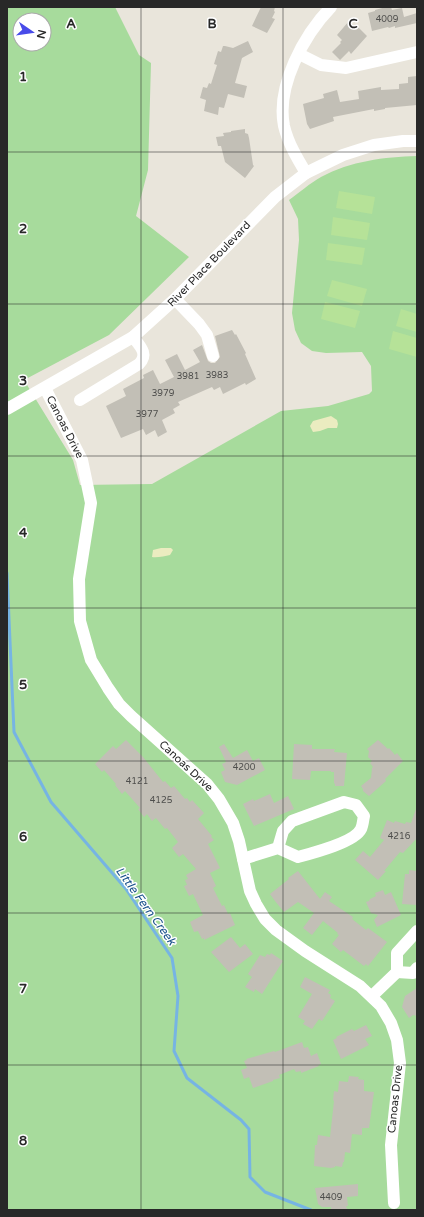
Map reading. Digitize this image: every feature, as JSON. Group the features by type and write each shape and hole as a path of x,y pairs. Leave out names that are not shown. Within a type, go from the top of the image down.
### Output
{"street":[{"path":"306,173 290,144 284,126 283,111 287,80 299,54 317,22 331,7"},
{"path":"299,54 321,65 346,68 417,52"},
{"name":"River Place Boulevard","path":"7,409 133,337 175,299 271,201 306,173 343,155 374,145 404,141 417,141"},
{"path":"175,299 199,324 207,335 213,356"},
{"path":"80,400 142,361 144,355 143,350 133,337"},
{"name":"Canoas Drive","path":"45,388 82,460 91,503 79,579 80,621 91,660 108,688 131,716 202,779 219,799 233,823 250,891 265,919 276,930 305,951 360,986 381,1006 391,1023 397,1040 400,1063 391,1145 394,1203"},
{"path":"243,859 278,848 298,857 325,849 354,838 362,829 364,816 356,805 344,802 307,815 292,821 283,830 278,848"},
{"path":"397,972 396,953 417,931"},
{"path":"372,996 397,972 412,973 417,968"}],"green space":[{"path":"7,7 115,7 139,55 151,63 148,170 136,216 189,257 109,335 24,380 73,460 80,485 152,484 281,411 328,406 369,394 372,391 371,366 362,352 326,353 312,351 301,343 295,330 292,313 299,240 298,219 289,200 317,179 344,167 392,157 417,156 417,1210 7,1210"},
{"path":"339,191 375,197 372,214 336,208"},
{"path":"333,217 370,223 367,240 331,235"},
{"path":"328,243 365,248 362,265 326,260"},
{"path":"332,280 367,289 362,306 327,296"},
{"path":"325,302 360,311 355,328 321,319"},
{"path":"401,309 417,314 417,332 396,326"},
{"path":"393,331 417,338 417,357 389,349"}],"sand":[{"path":"331,416 337,420 337,428 328,428 313,432 310,426 313,421"},
{"path":"171,548 173,550 170,555 152,557 153,550"}],"building":[{"path":"261,7 275,7 275,12 272,18 275,19 267,33 252,26"},
{"path":"386,7 391,7 392,10 402,8 404,17 417,13 417,23 372,31 368,13"},
{"path":"349,21 354,26 356,25 367,36 351,54 349,51 340,60 332,52 342,40 337,35"},
{"path":"248,41 253,52 242,58 235,83 247,86 244,98 228,94 224,108 219,107 218,115 204,111 206,100 200,98 203,87 207,88 209,83 211,84 217,65 214,64 218,51 221,52 223,46 233,48"},
{"path":"417,76 417,105 385,108 374,111 374,109 333,117 334,121 310,129 307,124 303,104 324,98 323,94 337,90 340,102 359,99 358,91 381,87 381,90 399,89 399,84 408,83 408,77"},
{"path":"245,129 245,133 248,134 249,138 254,166 245,178 225,162 221,146 218,146 216,137 224,136 223,133"},
{"path":"232,330 235,335 236,334 246,353 245,354 256,379 246,385 245,383 223,394 220,387 214,390 212,387 178,402 180,405 173,409 175,413 162,420 167,432 158,437 155,430 146,435 143,429 121,438 106,406 126,396 123,389 144,378 143,375 153,370 160,384 174,377 165,360 177,354 185,370 200,362 193,350 202,345 208,361 215,363 220,357 215,336"},
{"path":"126,740 143,757 163,782 165,781 171,788 174,786 185,799 187,798 190,802 192,800 204,813 198,819 214,840 208,844 220,868 210,873 216,886 213,888 222,906 224,905 228,914 230,913 235,925 204,940 198,931 194,932 190,922 203,915 193,894 189,896 184,886 187,885 185,880 188,879 186,875 196,869 183,854 179,857 172,848 178,842 167,828 165,829 156,818 152,821 147,814 144,817 138,809 140,808 125,791 122,794 104,770 102,772 95,764 113,746 116,749"},
{"path":"378,740 388,749 389,748 395,755 397,753 403,761 385,779 386,781 369,796 363,791 361,786 371,778 373,767 370,763 372,761 368,757 369,751 367,749"},
{"path":"224,744 233,758 247,750 253,761 259,758 265,770 237,785 225,782 221,772 225,770 222,764 226,762 219,747"},
{"path":"294,744 312,745 312,749 335,749 334,752 347,753 344,786 335,786 334,772 331,771 311,771 310,780 292,779"},
{"path":"270,794 274,803 288,796 294,809 254,826 243,804 253,799 254,801"},
{"path":"416,809 417,838 403,853 400,852 378,880 355,860 363,851 370,857 384,840 380,838 387,820 394,823 395,821 405,824 406,822 411,823"},
{"path":"409,870 417,871 417,905 402,904 405,874 409,874"},
{"path":"298,871 320,899 325,892 332,897 329,901 353,917 352,919 366,930 368,928 387,942 368,966 366,964 364,966 343,950 341,952 332,944 339,935 323,921 312,935 303,928 314,913 298,902 284,912 275,901 270,894"},
{"path":"383,890 385,895 391,892 401,915 377,927 374,920 378,915 371,913 366,902 376,896 375,893"},
{"path":"231,937 240,948 245,944 253,954 229,972 211,952"},
{"path":"271,953 283,961 262,994 255,989 254,992 245,987 252,977 248,974 260,955 265,957 267,954 270,955"},
{"path":"305,977 330,990 328,993 331,995 330,998 335,1001 322,1021 319,1019 312,1029 303,1024 305,1021 298,1017 312,994 300,987"},
{"path":"417,988 417,1016 413,1015 409,1018 402,1007 405,996"},
{"path":"366,1025 372,1036 365,1039 369,1045 341,1059 333,1040 352,1029 354,1031"},
{"path":"302,1042 304,1048 308,1047 311,1056 317,1053 321,1064 318,1065 319,1066 301,1073 301,1071 296,1072 294,1069 279,1075 280,1078 253,1088 249,1077 244,1079 241,1070 247,1068 244,1061 247,1060 246,1059 274,1051 275,1052"},
{"path":"349,1076 359,1077 358,1079 364,1080 364,1091 374,1092 369,1128 362,1128 362,1135 352,1134 350,1153 345,1152 342,1167 335,1166 331,1168 314,1166 315,1145 317,1145 318,1135 330,1137 334,1091 338,1092 339,1081 348,1082"},
{"path":"358,1184 358,1196 347,1197 347,1209 331,1210 331,1207 322,1207 318,1204 315,1188"}],"waterway":[{"name":"Little Fern Creek","path":"7,573 14,732 51,802 126,889 172,958 178,996 174,1051 187,1078 241,1120 249,1129 250,1177 265,1192 311,1210"}]}
